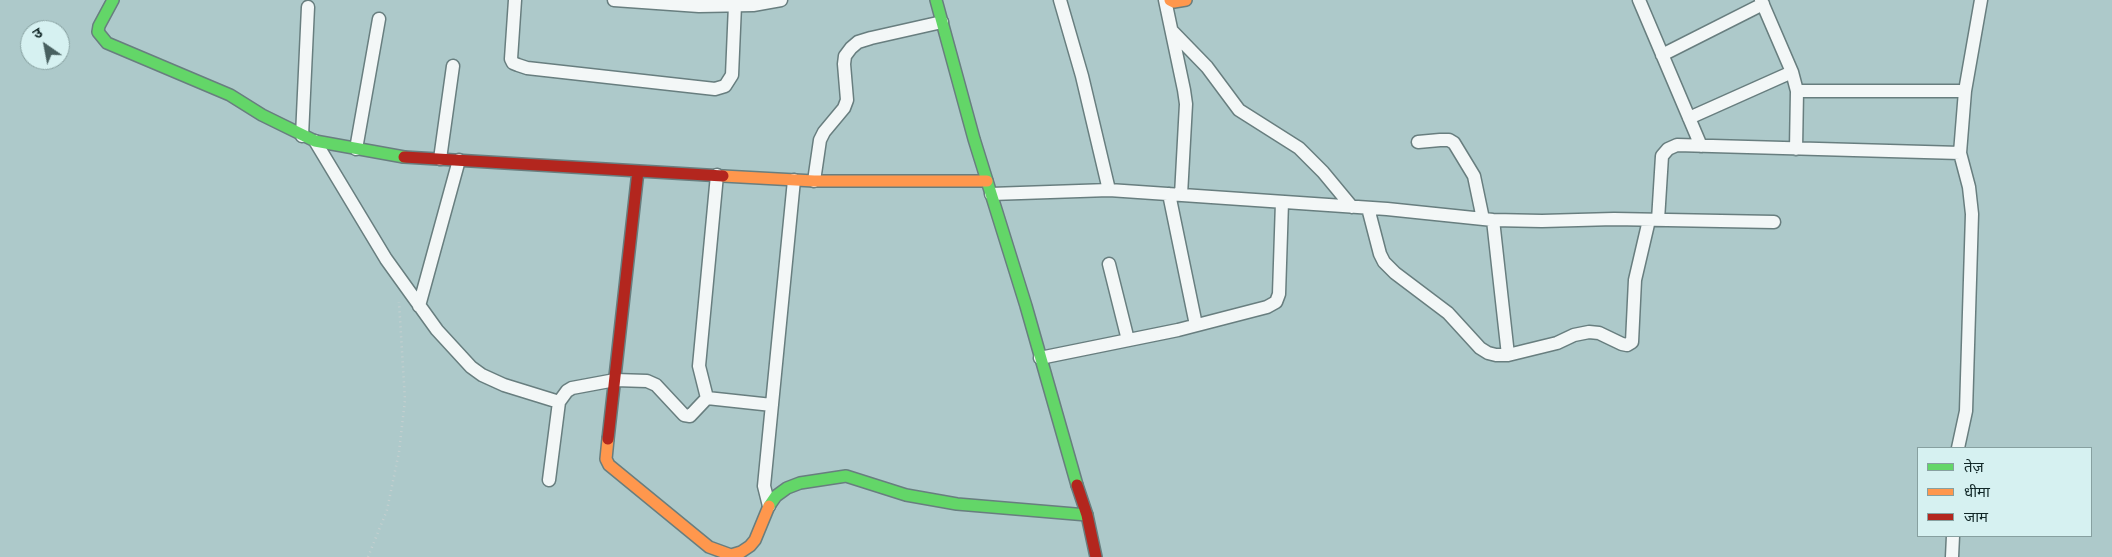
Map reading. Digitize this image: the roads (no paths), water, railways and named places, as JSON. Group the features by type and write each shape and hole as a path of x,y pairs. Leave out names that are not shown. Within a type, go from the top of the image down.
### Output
{"street":[{"path":"113,0 99,26 98,32 107,43 216,88 302,136 315,141 397,156 814,181 1109,190 1368,208 1488,220 1542,222 1654,220 1774,222"},
{"path":"515,0 511,59 518,65 527,68 715,89 725,86 732,75 738,3"},
{"path":"614,0 699,6 781,0"},
{"path":"936,0 1074,478 1087,515 1096,557"},
{"path":"1060,0 1082,76 1109,190"},
{"path":"1165,0 1186,104 1175,195 1196,325"},
{"path":"1170,0 1174,2 1186,0"},
{"path":"1639,0 1701,146"},
{"path":"1958,447 1966,411 1972,214 1969,187 1960,153 1965,91 1981,0"},
{"path":"1662,55 1762,2 1792,72 1797,91 1796,149"},
{"path":"302,136 308,7"},
{"path":"356,149 379,19"},
{"path":"814,181 820,140 824,132 844,108 847,100 844,64 845,56 851,48 872,38 942,22"},
{"path":"1172,31 1208,67 1239,110 1299,148 1323,172 1352,207"},
{"path":"440,159 453,66"},
{"path":"1689,118 1792,72"},
{"path":"1797,91 1965,91"},
{"path":"1418,142 1449,140 1454,143 1474,176 1488,220 1508,355"},
{"path":"315,141 397,275 437,330 471,367 482,375 504,385 559,402"},
{"path":"1368,208 1380,254 1384,262 1448,313 1480,348 1488,353 1508,355 1556,344 1582,333 1599,333 1627,345 1632,342 1633,338 1635,280 1654,220 1662,156 1668,149 1677,145 1960,153"},
{"path":"419,306 459,160"},
{"path":"638,171 606,459 609,465 709,547 731,555 741,552 755,540 769,506 776,496 787,488 827,477 846,476 906,495 957,504 1087,515"},
{"path":"707,398 699,366 717,175"},
{"path":"769,506 764,486 794,180"},
{"path":"1040,358 1196,325 1267,307 1276,302 1279,294 1282,202"},
{"path":"1110,264 1128,340"},
{"path":"548,480 559,402 567,391 572,388 615,380 634,379 656,385 684,415 690,416 707,398"},
{"path":"707,398 772,405"},
{"path":"1952,557 1953,537"}]}
